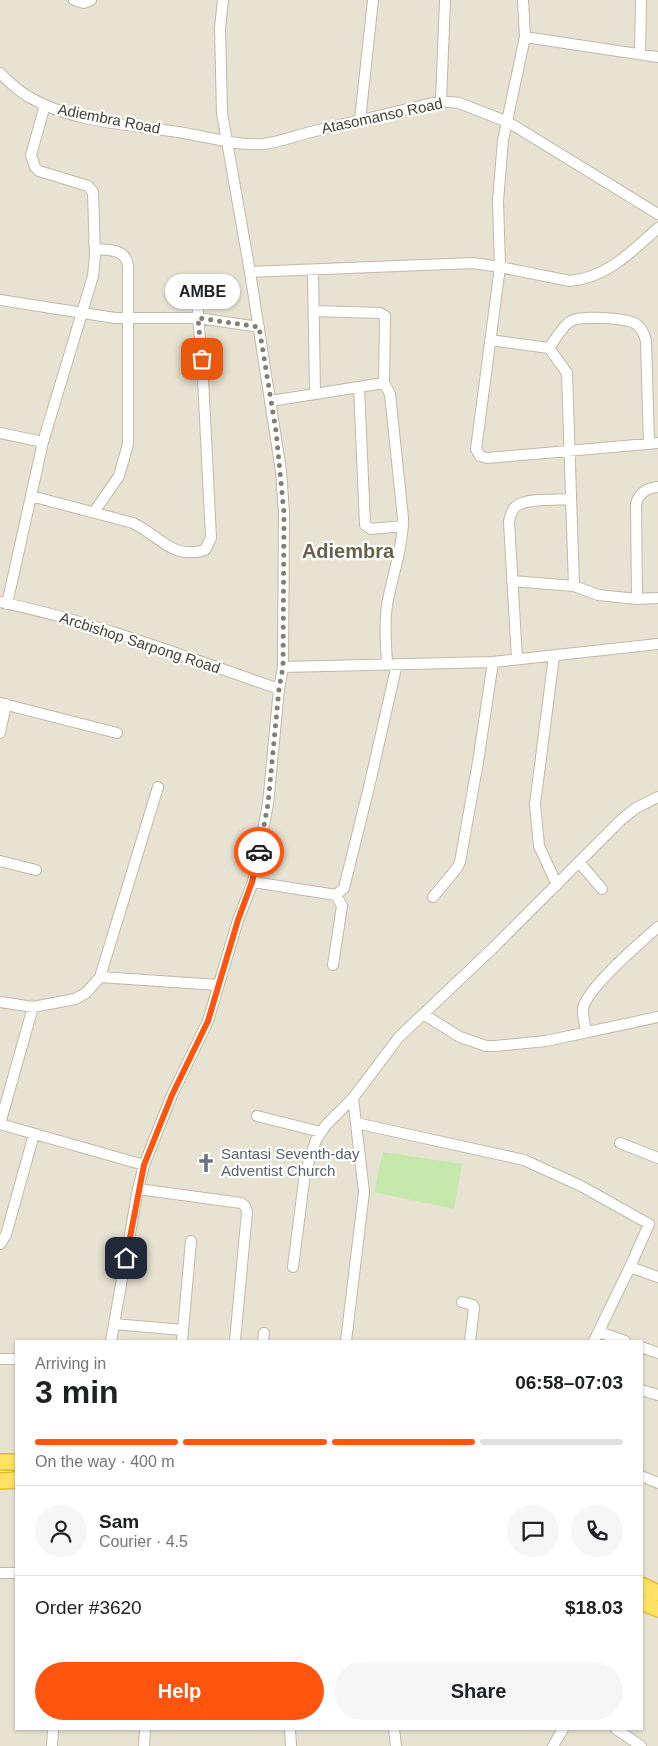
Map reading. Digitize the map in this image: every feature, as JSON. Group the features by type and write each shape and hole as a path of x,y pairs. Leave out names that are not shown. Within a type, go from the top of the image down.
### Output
{"highway":[{"path":"0,1462 15,1462"},
{"path":"0,1481 15,1480"},
{"path":"643,1586 658,1593"},
{"path":"643,1603 658,1609"}],"street":[{"path":"74,0 84,3 91,0"},
{"path":"111,1340 144,1165 172,1095 208,1021 238,920 252,882 268,804 279,689 283,667 284,513 281,471 221,100 220,28 223,0"},
{"path":"360,120 372,0"},
{"path":"441,101 445,0"},
{"path":"523,0 526,37 503,140 498,201 500,267 476,444 477,452 480,456 487,458 654,443 646,340 641,328 632,322 592,318 574,320 568,323 549,348"},
{"path":"640,54 641,0"},
{"path":"526,37 658,57"},
{"name":"Adiembra Road","path":"0,73 28,96 45,106 73,115 228,141"},
{"name":"Atasomanso Road","path":"228,141 261,144 441,101 459,103 508,122 658,214"},
{"path":"4,603 32,496 43,442 94,267 94,197 90,188 39,171 31,158 45,106"},
{"path":"250,272 473,264 500,267 570,281 582,280 596,276 620,260 658,228"},
{"path":"94,241 96,249 118,251 124,254 128,262 128,444 119,476 94,512"},
{"path":"313,270 315,394"},
{"path":"32,496 133,523 173,550 184,552 202,551 208,546 211,538 202,359 198,318 198,289"},
{"path":"0,300 115,318 198,318 259,327"},
{"path":"252,882 336,895 344,888 369,787 392,664 386,621 387,605 403,526 390,394 384,383 386,319 383,313 314,311"},
{"path":"490,340 549,348 567,374 574,586"},
{"path":"271,401 384,383"},
{"path":"359,387 365,526 371,529 403,526"},
{"path":"0,433 43,442"},
{"path":"637,598 636,504 642,493 658,487"},
{"path":"517,659 508,522 514,508 526,502 571,499"},
{"path":"512,581 574,586 598,595 658,598"},
{"name":"Arcbishop Sarpong Road","path":"4,603 137,640 279,689"},
{"path":"283,667 493,662 658,644"},
{"path":"554,656 535,804 539,846 557,885"},
{"path":"433,897 460,862 493,662"},
{"path":"0,733 3,704 117,733"},
{"path":"0,1002 32,1007 81,997 100,977 158,786"},
{"path":"293,1267 305,1173 316,1140 321,1132 353,1098 399,1037 422,1014 493,948 629,813 658,797"},
{"path":"0,861 36,870"},
{"path":"579,862 602,889"},
{"path":"333,965 342,906 336,895"},
{"path":"586,1031 583,1014 585,1003 600,982 658,927"},
{"path":"100,977 218,985"},
{"path":"32,1007 0,1124 144,1165"},
{"path":"422,1014 460,1037 486,1046 546,1041 658,1017"},
{"path":"346,1340 364,1192 353,1098"},
{"path":"257,1116 321,1132"},
{"path":"356,1124 524,1160 580,1186 649,1224 596,1337 618,1340"},
{"path":"0,1244 6,1235 34,1134"},
{"path":"620,1142 658,1158"},
{"path":"138,1189 241,1203 245,1206 247,1212 235,1340"},
{"path":"182,1340 191,1241"},
{"path":"630,1268 658,1278"},
{"path":"462,1302 473,1305 474,1308 470,1340"},
{"path":"114,1324 183,1330"},
{"path":"643,1348 658,1353"},
{"path":"0,1359 15,1359"},
{"path":"643,1391 658,1395"},
{"path":"643,1476 657,1480"},
{"path":"0,1573 15,1573"},
{"path":"52,1746 53,1730"},
{"path":"144,1746 145,1730"},
{"path":"290,1730 291,1746"},
{"path":"394,1730 396,1746"},
{"path":"553,1746 562,1730"},
{"path":"617,1730 641,1746"}],"shaded area":[{"path":"0,0 658,0 658,1588 643,1581 643,1340 15,1340 15,1456 0,1456"},
{"path":"15,1485 15,1730 50,1730 50,1746 0,1746 0,1486"},
{"path":"643,1610 658,1616 658,1746 58,1746 59,1730 643,1730"}],"green space":[{"path":"383,1152 462,1164 454,1209 374,1192"}],"way so far":[{"path":"202,359 198,318 259,327 281,471 284,513 283,667 279,689 268,804 259,852"}],"place":[{"name":"AMBE","path":"202,359"},
{"name":"Santasi Seventh-day Adventist Church","path":"206,1163"}],"district":[{"name":"Adiembra","path":"348,551"}],"route":[{"path":"126,1258 144,1165 172,1095 208,1021 238,920 252,882 259,852"}]}
